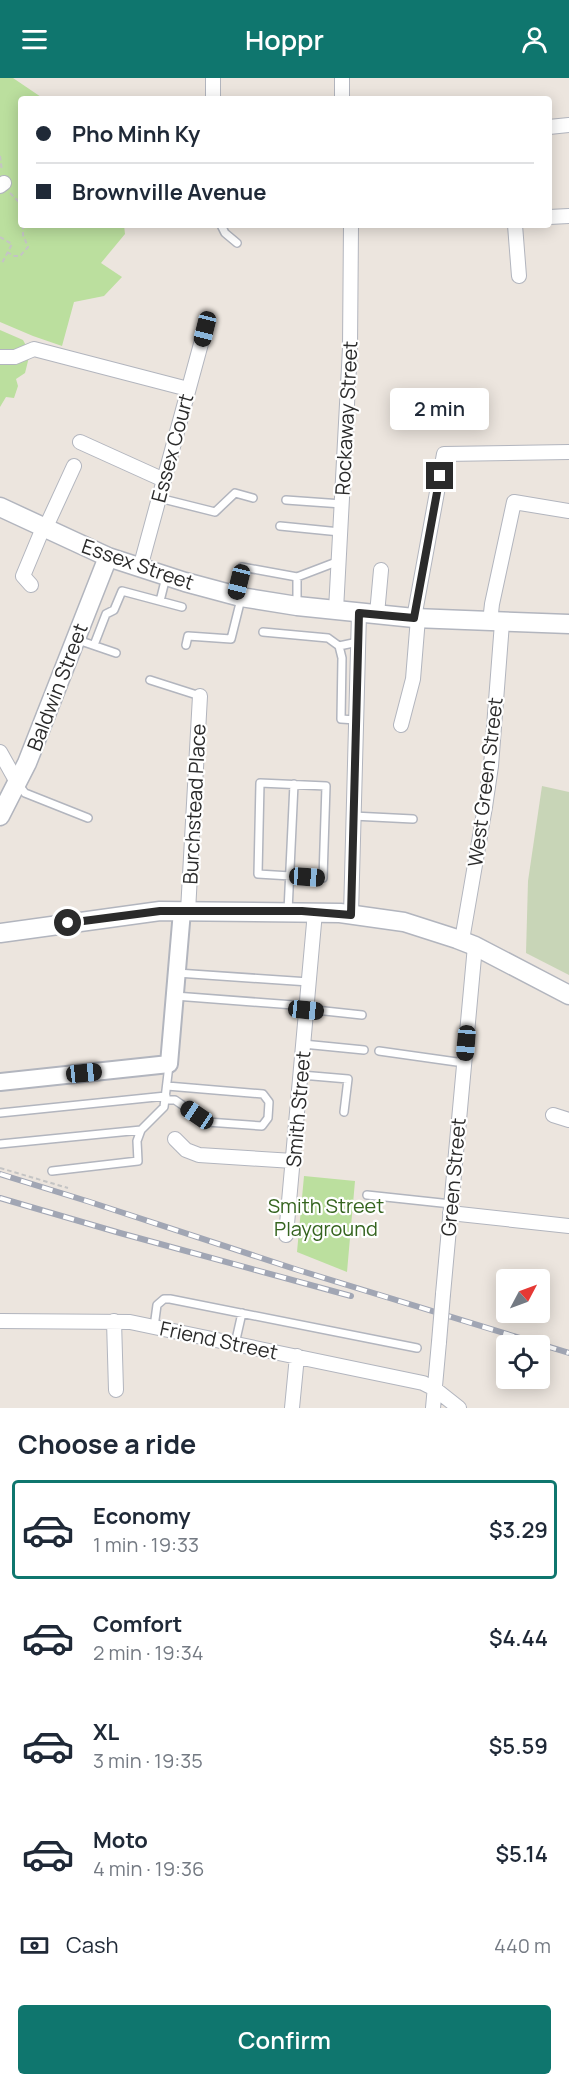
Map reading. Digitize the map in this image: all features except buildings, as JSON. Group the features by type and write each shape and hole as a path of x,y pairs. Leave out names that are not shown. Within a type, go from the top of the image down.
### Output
{"main road":[{"name":"Essex Street","path":"0,507 140,568 238,596 297,606 416,618 569,624"},
{"name":"Baldwin Street","path":"0,816 18,784 108,556"},
{"path":"0,933 126,914 185,911 288,911 351,915 404,922 469,943 569,995"}],"street":[{"path":"213,78 213,96"},
{"path":"342,78 342,96"},
{"path":"552,127 569,125"},
{"path":"552,217 569,216"},
{"name":"Rockaway Street","path":"336,610 351,348 351,228"},
{"path":"515,228 519,276"},
{"name":"Essex Court","path":"140,568 205,329"},
{"path":"0,357 15,357 34,349 188,389"},
{"path":"80,441 164,480"},
{"path":"401,725 413,679 416,618 444,454 569,452"},
{"path":"31,585 22,576 74,466"},
{"name":"West Green Street","path":"469,943 489,776 496,622 492,604 514,502 569,511"},
{"path":"351,915 358,642 381,570"},
{"name":"Burchstead Place","path":"185,911 200,696"},
{"path":"0,752 18,784"},
{"path":"0,1082 169,1064 185,911"},
{"name":"Smith Street","path":"286,1235 315,912"},
{"name":"Green Street","path":"433,1408 464,1064 469,943"},
{"path":"553,1115 569,1120"},
{"path":"175,1139 186,1150 199,1155 293,1161"},
{"path":"450,1209 569,1226"},
{"name":"Friend Street","path":"0,1321 114,1321 154,1327 423,1383 435,1389 459,1408"},
{"path":"114,1321 116,1390"},
{"path":"292,1408 297,1356"}],"lane":[{"path":"222,228 237,243"},
{"path":"159,498 215,512 235,493 253,498"},
{"path":"286,500 342,504"},
{"path":"280,526 340,532"},
{"path":"186,645 188,636 231,639 242,567 297,577 339,561"},
{"path":"160,601 166,576"},
{"path":"297,577 297,606"},
{"path":"94,645 106,614 114,610 122,591 182,607"},
{"path":"263,632 328,638 339,646 342,658 341,719 356,720"},
{"path":"76,639 116,654"},
{"path":"339,646 358,642"},
{"path":"150,680 200,696"},
{"path":"261,783 294,784 326,786 323,878 258,874 261,783"},
{"path":"18,784 25,793 88,818"},
{"path":"288,911 294,784"},
{"path":"353,816 413,819"},
{"path":"177,973 309,981"},
{"path":"175,996 362,1015"},
{"path":"303,1044 363,1050"},
{"path":"379,1051 464,1064"},
{"path":"52,1171 138,1161 137,1142 141,1130 165,1101 169,1064"},
{"path":"300,1075 348,1079 344,1112"},
{"path":"0,1113 175,1101 207,1122 262,1126 268,1118 269,1102 263,1095 167,1086"},
{"path":"0,1144 141,1130"},
{"path":"367,1195 450,1209"},
{"path":"154,1327 157,1305 164,1299 417,1348"},
{"path":"235,1344 242,1313"}],"path":[{"path":"8,252 14,256 20,256 28,247 23,228"},
{"path":"0,237 12,244 2,263 0,262"},
{"path":"0,1168 68,1188"}],"green space":[{"path":"0,78 13,78 40,96 18,96 18,228 124,228 125,234 101,263 122,277 104,296 74,302 62,346 0,322"},
{"path":"0,330 23,340 30,353 25,373 16,379 18,386 14,398 6,397 0,407"},
{"path":"542,786 569,792 569,975 526,953 528,881"},
{"name":"Smith Street Playground","path":"304,1176 355,1181 347,1272 297,1252"}],"railway":[{"path":"0,1174 298,1270 569,1353"},
{"path":"0,1198 351,1296"}],"route":[{"path":"68,923 160,911 302,911 351,915 359,613 414,618 440,476"}]}
